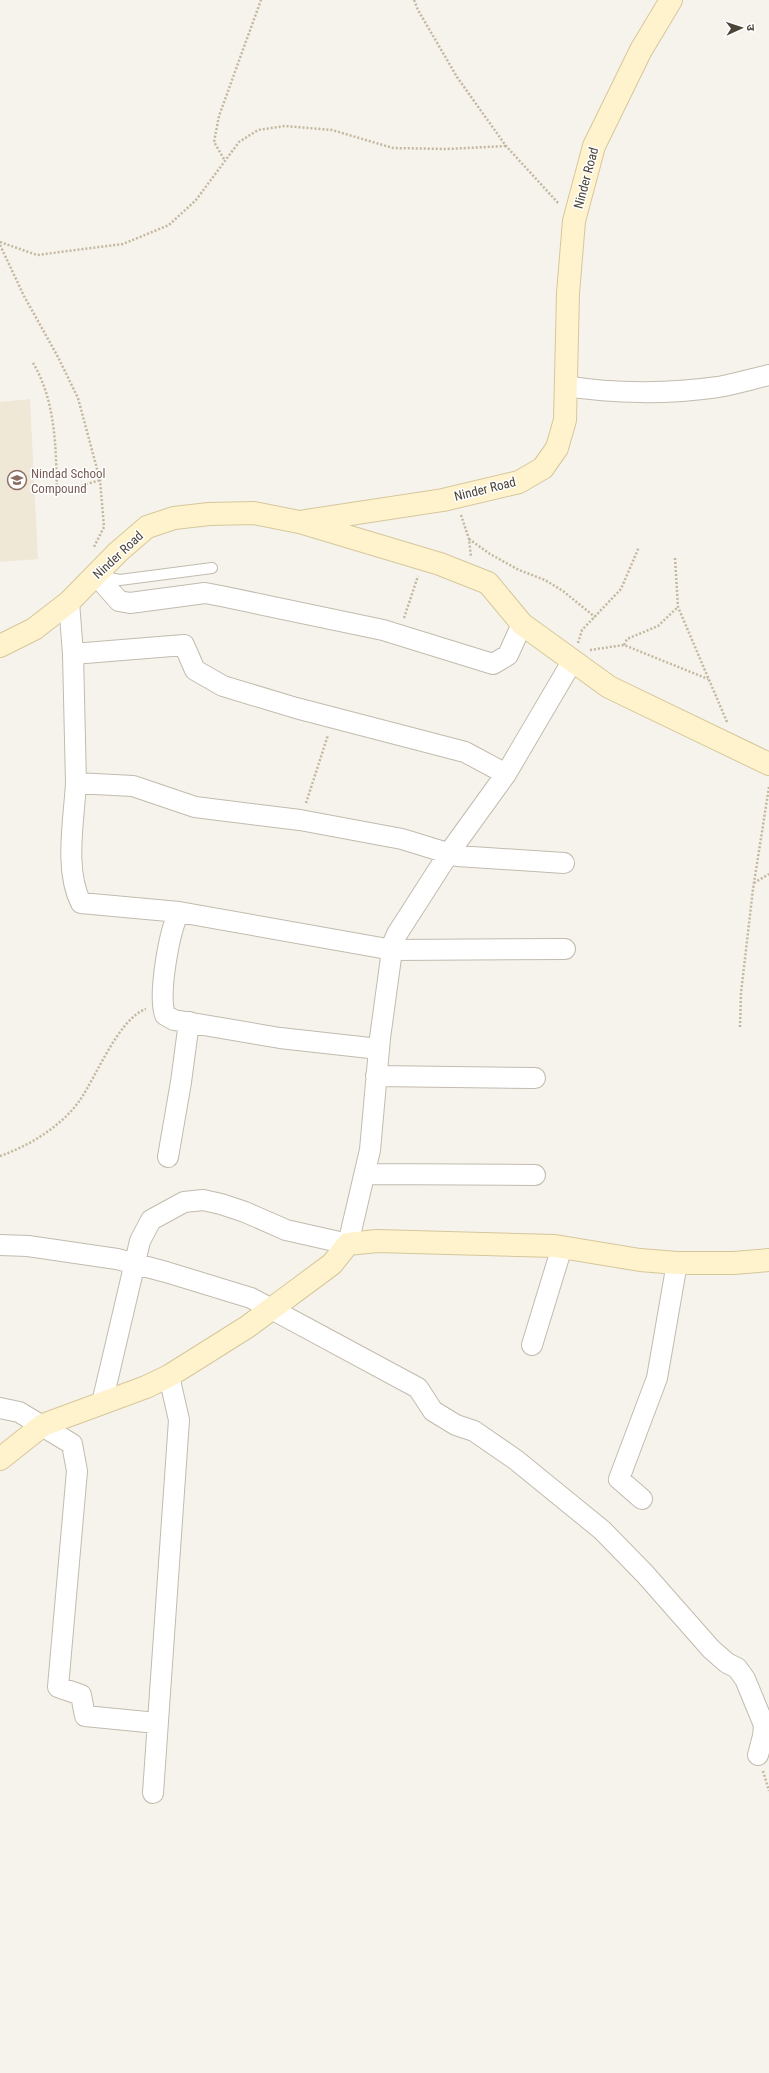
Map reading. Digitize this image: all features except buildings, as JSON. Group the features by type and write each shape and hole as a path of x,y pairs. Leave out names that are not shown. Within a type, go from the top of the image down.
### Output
{"street":[{"name":"Ninder Road","path":"0,646 34,629 69,602 94,564 118,552 147,527 174,518 208,514 254,513 299,522 435,502 518,482 543,468 557,448 565,420 568,293 574,221 594,146 641,50 672,0"},
{"path":"566,386 600,392 667,390 718,387 769,375"},
{"path":"299,522 424,560 488,583 522,624 608,687 769,764"},
{"path":"94,564 119,601 130,602 205,593 399,634 493,664 508,655 522,624"},
{"path":"69,602 73,654 76,783 71,870 74,890 81,903 179,912 393,950 565,949"},
{"path":"73,654 184,645 195,670 223,686 296,708 465,752 506,774"},
{"path":"0,1459 43,1425 146,1387 169,1376 247,1327 272,1309 332,1264 348,1244 370,1150 379,1049 393,950 397,934 449,853 506,774 573,660"},
{"path":"76,783 133,786 195,807 300,820 402,839 457,856 564,863"},
{"path":"179,912 172,925 162,1006 165,1015 174,1020 280,1038 379,1049"},
{"path":"168,1157 189,1022"},
{"path":"376,1076 535,1078"},
{"path":"365,1174 535,1175"},
{"path":"102,1403 140,1241 151,1220 184,1202 203,1200 221,1204 245,1212 286,1230 348,1244 377,1241 562,1247 640,1260 677,1263 769,1260"},
{"path":"0,1245 75,1252 134,1264 251,1298 418,1388 433,1412 456,1425 474,1431 516,1460 602,1530 645,1574 710,1649 727,1663 737,1668 757,1706 764,1725 758,1755"},
{"path":"532,1345 562,1247"},
{"path":"642,1499 619,1479 657,1378 677,1263"},
{"path":"153,1793 179,1420 169,1376"},
{"path":"0,1408 18,1412 43,1425 72,1444 77,1471 58,1687 81,1695 85,1716 158,1723"}],"lane":[{"path":"94,564 120,580 212,568"}],"path":[{"path":"224,159 214,142 219,116 261,0"},
{"path":"414,0 418,10 457,77 506,146 574,221"},
{"path":"0,244 37,254 123,244 169,225 196,200 224,159 239,142 258,130 284,126 332,130 394,148 447,150 506,146"},
{"path":"0,244 24,296 58,357 78,398 100,480 104,527 94,564"},
{"path":"33,363 47,396 56,445 57,493 100,480"},
{"path":"465,494 461,500 461,517 469,539 471,552 470,576"},
{"path":"469,539 490,554 557,587 595,617"},
{"path":"573,660 582,630 621,589 638,547"},
{"path":"675,558 678,607 740,750"},
{"path":"399,634 424,560"},
{"path":"624,645 627,639 658,626 678,607"},
{"path":"573,660 591,649 624,645 709,680"},
{"path":"300,820 315,779 333,717"},
{"path":"740,1027 741,993 754,883 769,787"},
{"path":"754,883 769,874"},
{"path":"0,1156 28,1144 62,1119 79,1102 124,1027 143,1010 162,1006"}],"shaded area":[{"name":"Nindad School Compound","path":"30,399 38,559 0,562 0,402"}],"place":[{"name":"Nindad School Compound","path":"17,480"}]}
